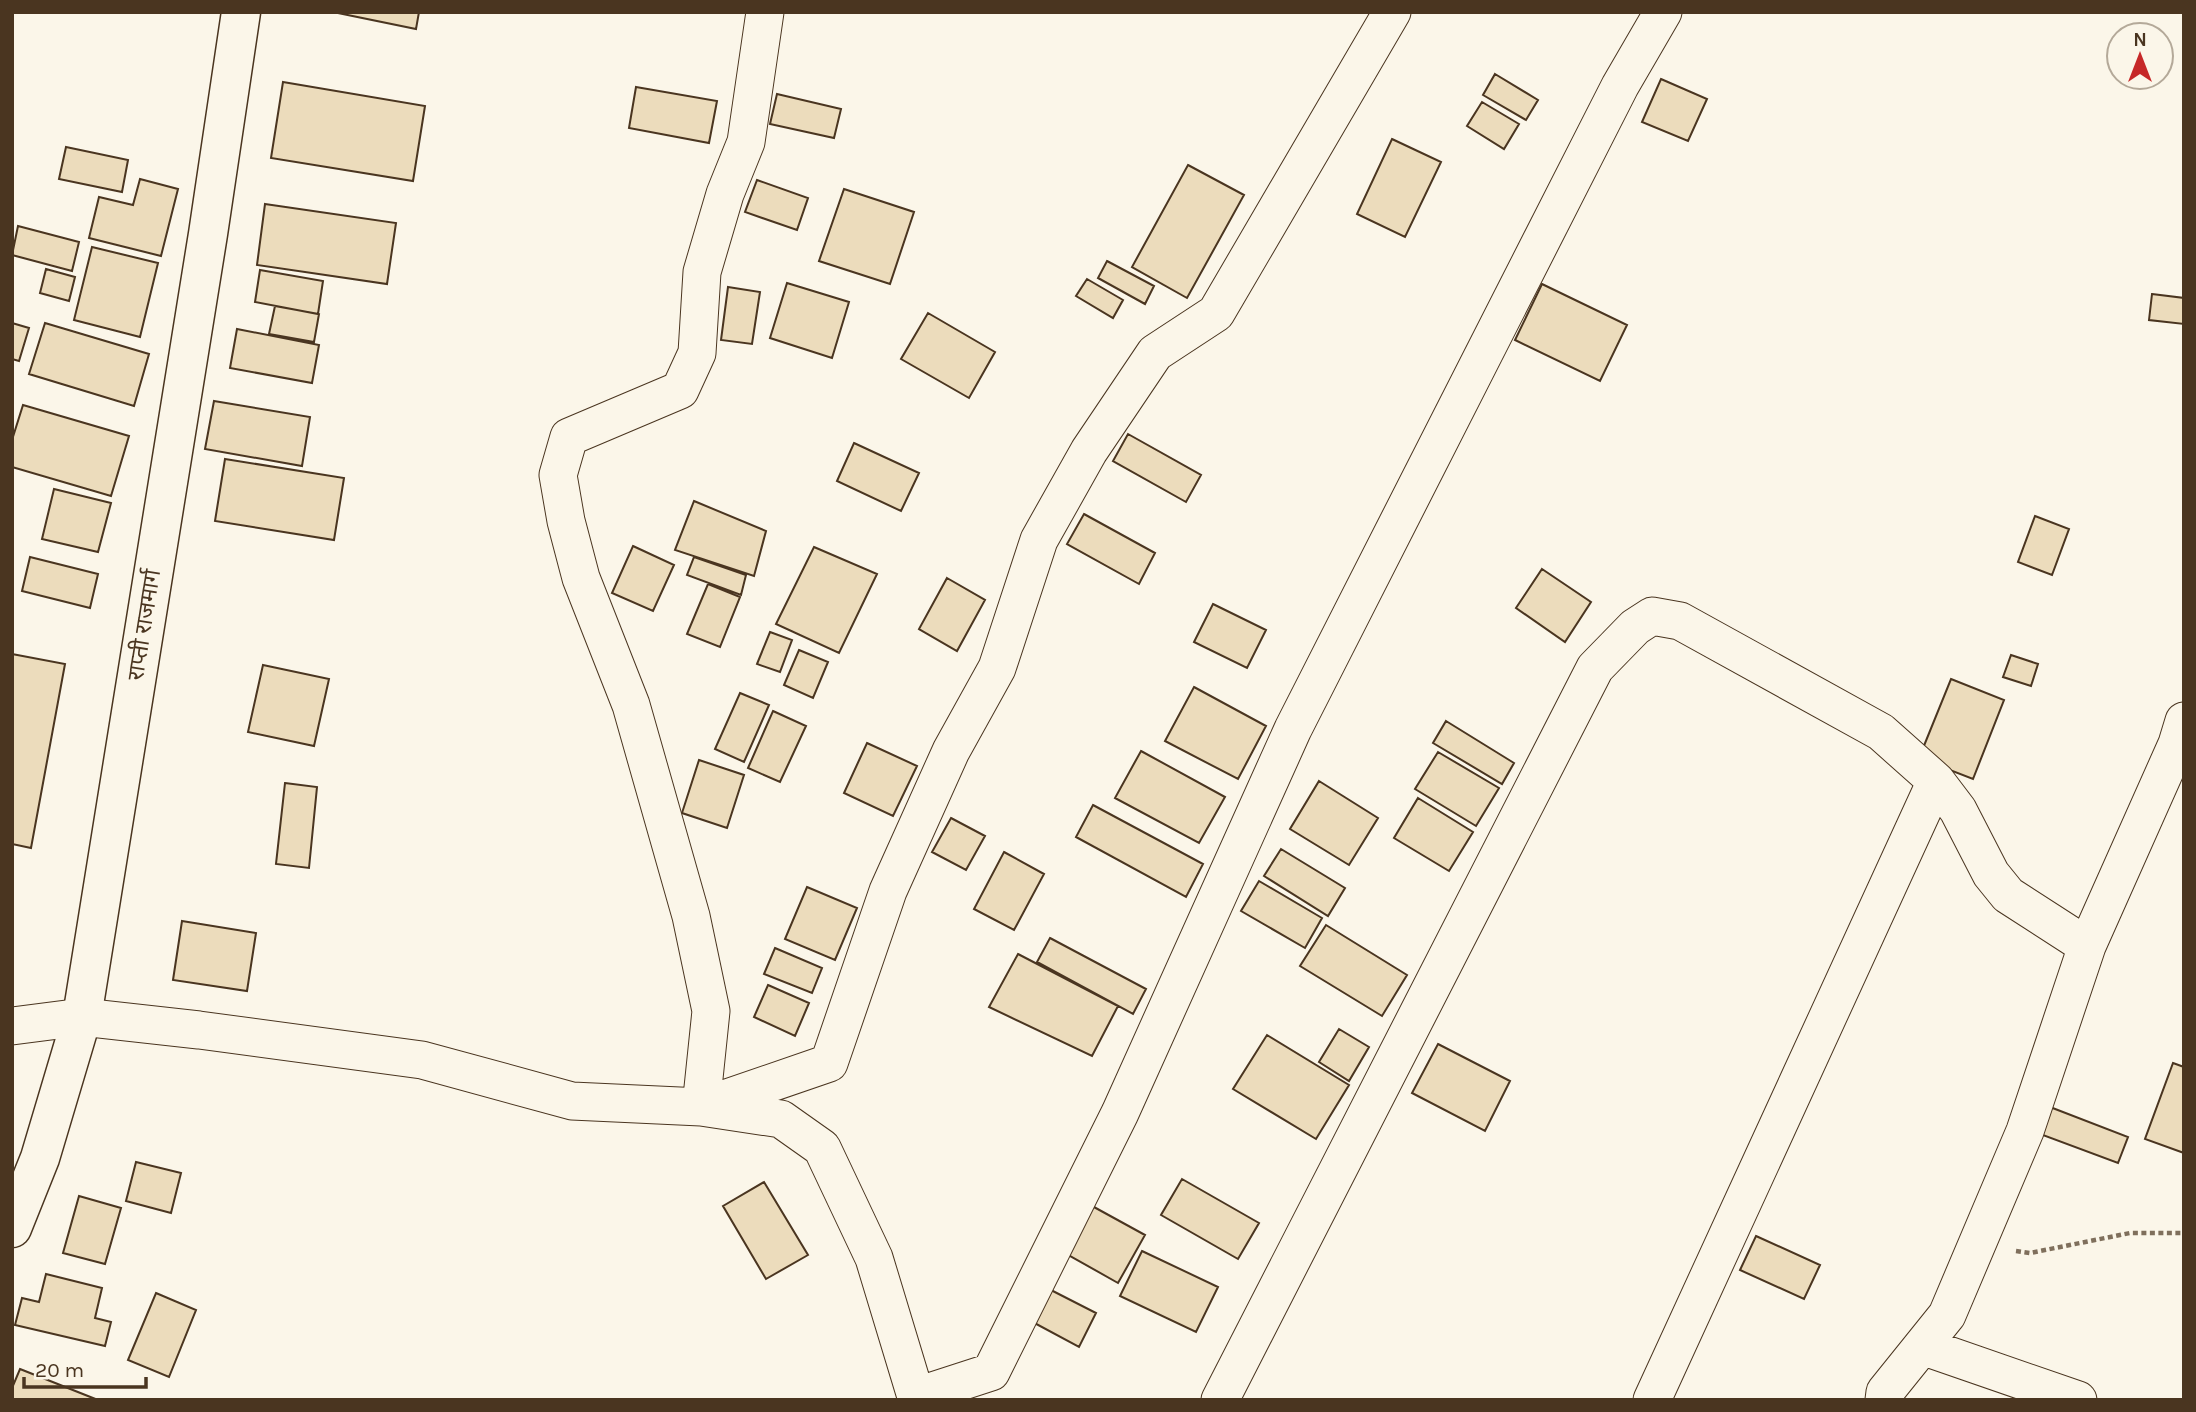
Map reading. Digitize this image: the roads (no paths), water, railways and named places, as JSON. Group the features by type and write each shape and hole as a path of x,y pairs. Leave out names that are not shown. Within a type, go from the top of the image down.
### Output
{"main road":[{"name":"राप्ती राजमार्ग","path":"12,1228 40,1158 82,1017 241,12"}],"street":[{"path":"701,1107 711,1010 691,916 631,705 581,578 566,521 558,475 569,437 680,390 697,353 702,272 725,194 746,142 765,12"},
{"path":"701,1107 829,1063 888,891 951,751 996,668 1040,540 1089,451 1155,353 1216,313 1392,12"},
{"path":"12,1026 82,1017 199,1030 422,1060 572,1101 701,1107 781,1119 822,1148 874,1258 918,1399 991,1372 1120,1114 1293,729 1620,86 1663,12"},
{"path":"1220,1400 1595,668 1635,627 1652,616 1680,621 1881,732 1936,781 1958,810 1991,874 2008,895 2087,946"},
{"path":"1884,1400 1885,1392 1947,1315 2025,1130 2087,946 2172,756 2184,721"},
{"path":"1652,1400 1936,781"},
{"path":"1922,1346 2078,1400"}]}
